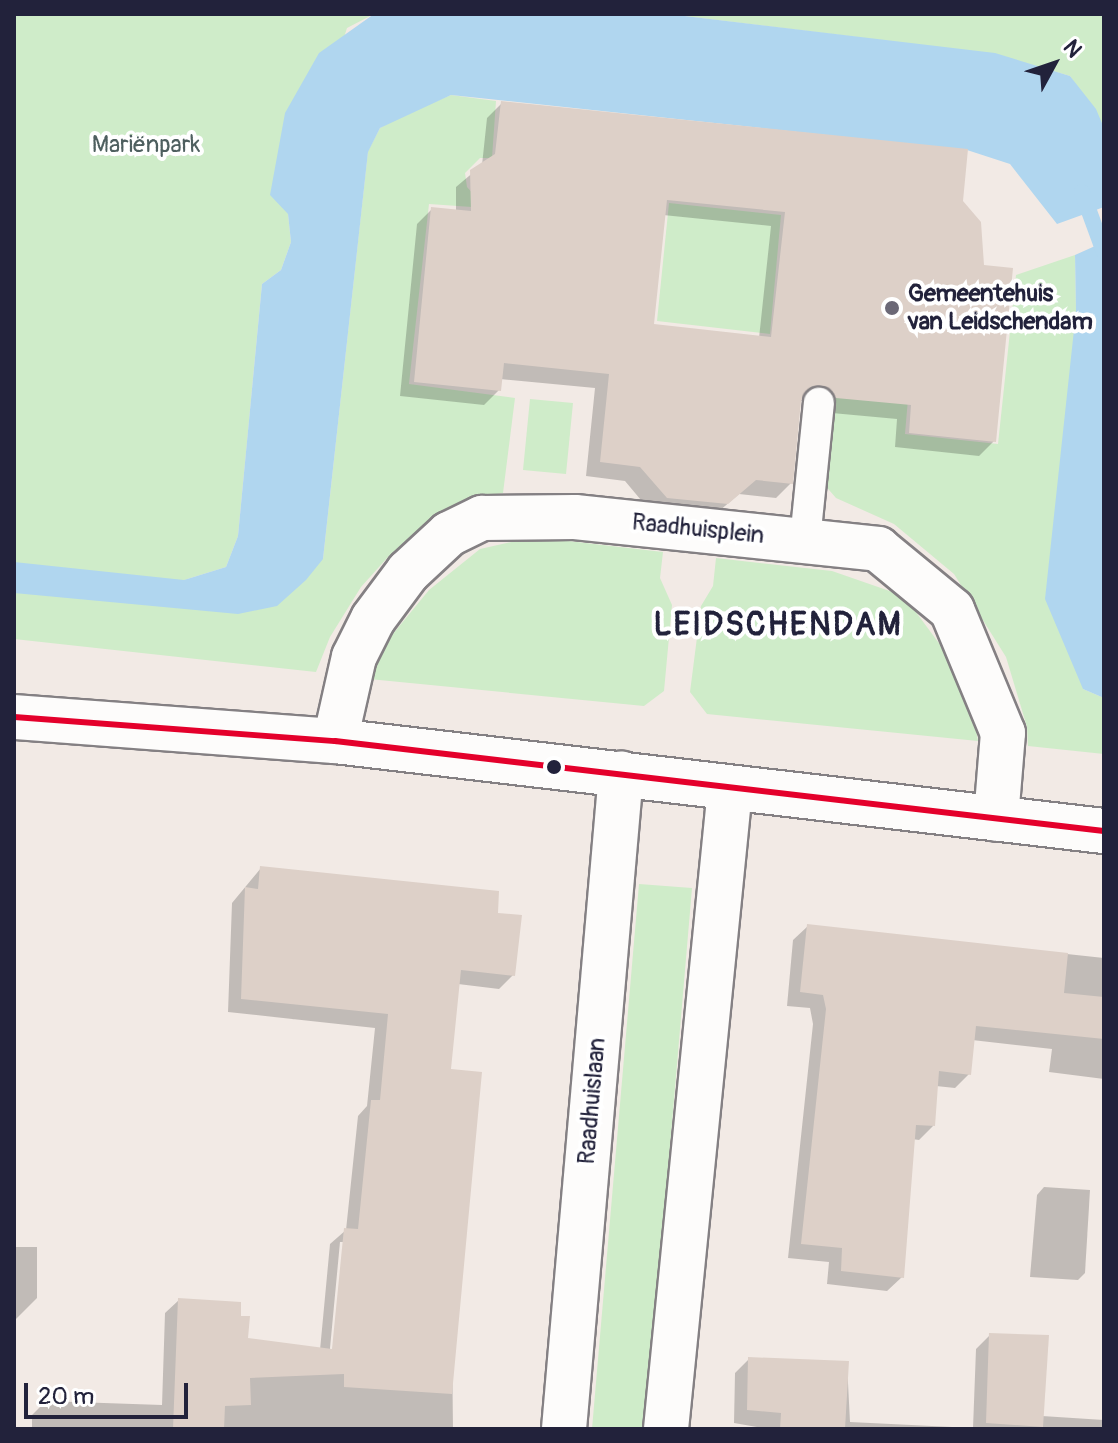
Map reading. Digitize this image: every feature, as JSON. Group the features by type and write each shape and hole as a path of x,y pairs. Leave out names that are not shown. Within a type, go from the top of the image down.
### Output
{"street":[{"name":"Raadhuisplein","path":"335,741 354,657 373,619 408,572 449,534 482,518 575,517 805,540 878,549 952,610 1003,733 996,819"},
{"path":"14,717 335,741 1104,831"},
{"name":"Raadhuislaan","path":"564,1429 621,773"},
{"path":"666,1429 730,789"}],"lane":[{"path":"805,540 819,403"}],"green space":[{"name":"Mariënpark","path":"14,14 374,14 347,28 288,214 291,242 281,270 262,284 238,536 226,567 184,580 323,559 368,151 380,128 402,115 451,95 496,101 492,158 480,158 465,173 467,187 486,208 429,204 409,384 515,398 503,493 466,499 434,516 388,557 361,587 330,637 316,672 14,639"},
{"path":"668,14 1104,14 1104,128 1070,76 995,54"},
{"path":"669,203 781,215 770,334 657,321"},
{"path":"1075,255 1083,689 1104,698 1104,754 1028,746 1027,727 1006,657 954,574 894,524 836,498 823,483 830,406 840,392 908,399 905,434 998,444 1016,275"},
{"path":"530,399 573,403 566,474 523,470"},
{"path":"534,537 663,552 660,578 672,605 664,691 644,706 369,679 392,635 429,590 480,549"},
{"path":"716,558 832,571 904,596 944,650 972,705 978,741 707,714 690,692 701,606 713,586"},
{"path":"639,884 692,888 646,1429 592,1429"}],"water":[{"path":"374,14 668,14 995,53 1070,76 1096,109 1104,128 1104,207 1057,224 1010,164 967,150 451,95 380,128 368,152 323,559 306,580 277,606 238,614 14,593 14,562 184,580 226,567 238,536 262,284 281,270 291,242 288,214 270,195 285,113 319,53"},
{"path":"1104,242 1104,698 1083,689 1045,599 1076,311 1075,255"}],"building":[{"name":"Gemeentehuis van Leidschendam","path":"501,101 968,149 963,201 981,222 984,265 1013,268 996,442 909,433 911,405 836,398 829,388 812,386 801,401 793,484 756,480 728,504 667,498 640,467 600,462 609,374 504,363 501,391 414,382 431,207 471,211 470,170 495,154","holes":["667,200 785,212 771,337 654,324"]},
{"path":"260,866 499,891 498,913 522,915 515,976 461,970 451,1069 482,1072 452,1394 344,1387 344,1374 250,1378 251,1405 225,1406 224,1429 173,1429 178,1298 241,1302 241,1316 250,1316 248,1338 332,1349 344,1228 358,1229 371,1100 380,1100 388,1014 241,999 245,887 258,889"},
{"path":"807,924 1068,953 1064,993 1104,997 1104,1039 976,1026 971,1075 939,1071 935,1126 916,1125 904,1278 841,1271 842,1248 801,1244 826,1009 823,995 800,992"},
{"path":"989,1333 1049,1335 1043,1427 986,1423"},
{"path":"748,1357 849,1361 845,1429 780,1429 781,1413 747,1410"}],"waterway":[{"path":"1082,192 1104,252"}],"transit line":[{"path":"14,717 335,741 1104,831"}],"place":[{"name":"Gemeentehuis van Leidschendam","path":"892,308"}],"district":[{"name":"LEIDSCHENDAM","path":"778,625"}]}
